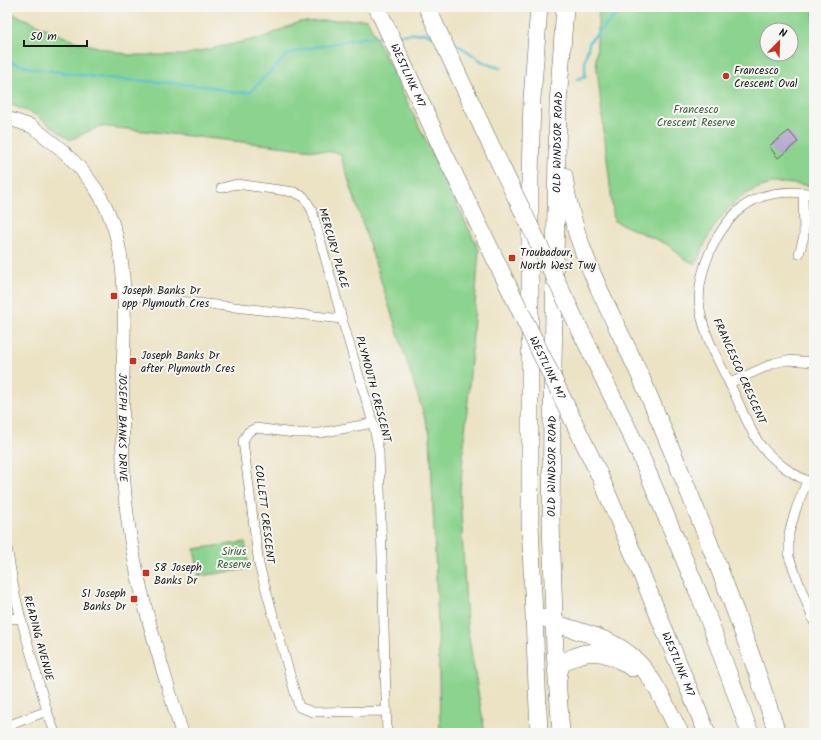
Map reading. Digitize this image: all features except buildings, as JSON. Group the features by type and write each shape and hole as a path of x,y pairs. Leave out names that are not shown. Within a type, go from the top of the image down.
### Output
{"highway":[{"name":"WESTLINK M7","path":"377,7 444,153 598,472 707,733"},
{"path":"427,7 640,454 703,604 750,733"},
{"name":"OLD WINDSOR ROAD","path":"538,7 532,99 530,177 530,523 539,733"},
{"name":"OLD WINDSOR ROAD","path":"561,733 551,521 558,104 565,7"},
{"path":"558,104 565,186 571,214 581,245 593,276 639,372 682,474 732,600 777,733"},
{"path":"532,586 536,610 540,615 555,623 604,639 635,658 651,677 679,733"},
{"path":"558,683 560,668 565,662 584,652 601,653 620,660 636,671 649,685 679,733"}],"street":[{"name":"JOSEPH BANKS DRIVE","path":"7,118 31,126 73,160 96,190 104,204 116,233 121,259 125,295 123,470 126,508 139,580 182,733"},
{"name":"MERCURY PLACE","path":"221,188 237,184 294,192 304,197 312,210 342,319"},
{"path":"798,254 804,236 803,192"},
{"name":"FRANCESCO CRESCENT","path":"811,482 781,465 762,446 748,421 706,331 700,308 701,284 706,261 714,242 725,226 740,210 754,200 775,193 803,192 814,194"},
{"path":"125,295 342,319"},
{"name":"PLYMOUTH CRESCENT","path":"342,319 374,423 379,452 387,733"},
{"path":"730,383 774,363 787,360 814,362"},
{"name":"COLLETT CRESCENT","path":"374,423 320,433 294,433 256,428 248,432 243,440 259,565 299,708 312,712 386,711"},
{"path":"811,482 796,509 789,533 789,557 814,622"},
{"name":"READING AVENUE","path":"7,547 21,619 47,711 55,733"},
{"path":"7,618 21,619"},
{"path":"7,726 47,711"}],"green space":[{"name":"Francesco Crescent Reserve","path":"599,7 814,7 814,186 777,183 761,187 745,195 735,202 719,220 706,241 696,264 684,259 669,245 614,221 596,60"},
{"path":"7,11 74,41 129,55 183,55 264,37 299,22 367,19 479,250 460,491 467,626 485,733 440,733 438,626 430,434 340,153 100,126 70,140 36,115 7,103"},
{"name":"Sirius Reserve","path":"245,542 249,569 199,576 194,549"}],"waterway":[{"path":"577,79 585,77 585,59 590,41 624,7"},
{"path":"396,35 424,33 433,36"},
{"path":"7,61 31,68 103,78 212,87 235,93 250,92 288,54 361,38 383,36"},
{"path":"451,42 487,64 501,68"}],"place":[{"name":"Francesco Crescent Oval","path":"726,76"},
{"name":"Troubadour, North West Twy","path":"512,258"},
{"name":"Joseph Banks Dr opp Plymouth Cres","path":"114,296"},
{"name":"Joseph Banks Dr after Plymouth Cres","path":"133,361"},
{"name":"58 Joseph Banks Dr","path":"146,573"},
{"name":"51 Joseph Banks Dr","path":"134,599"}]}
